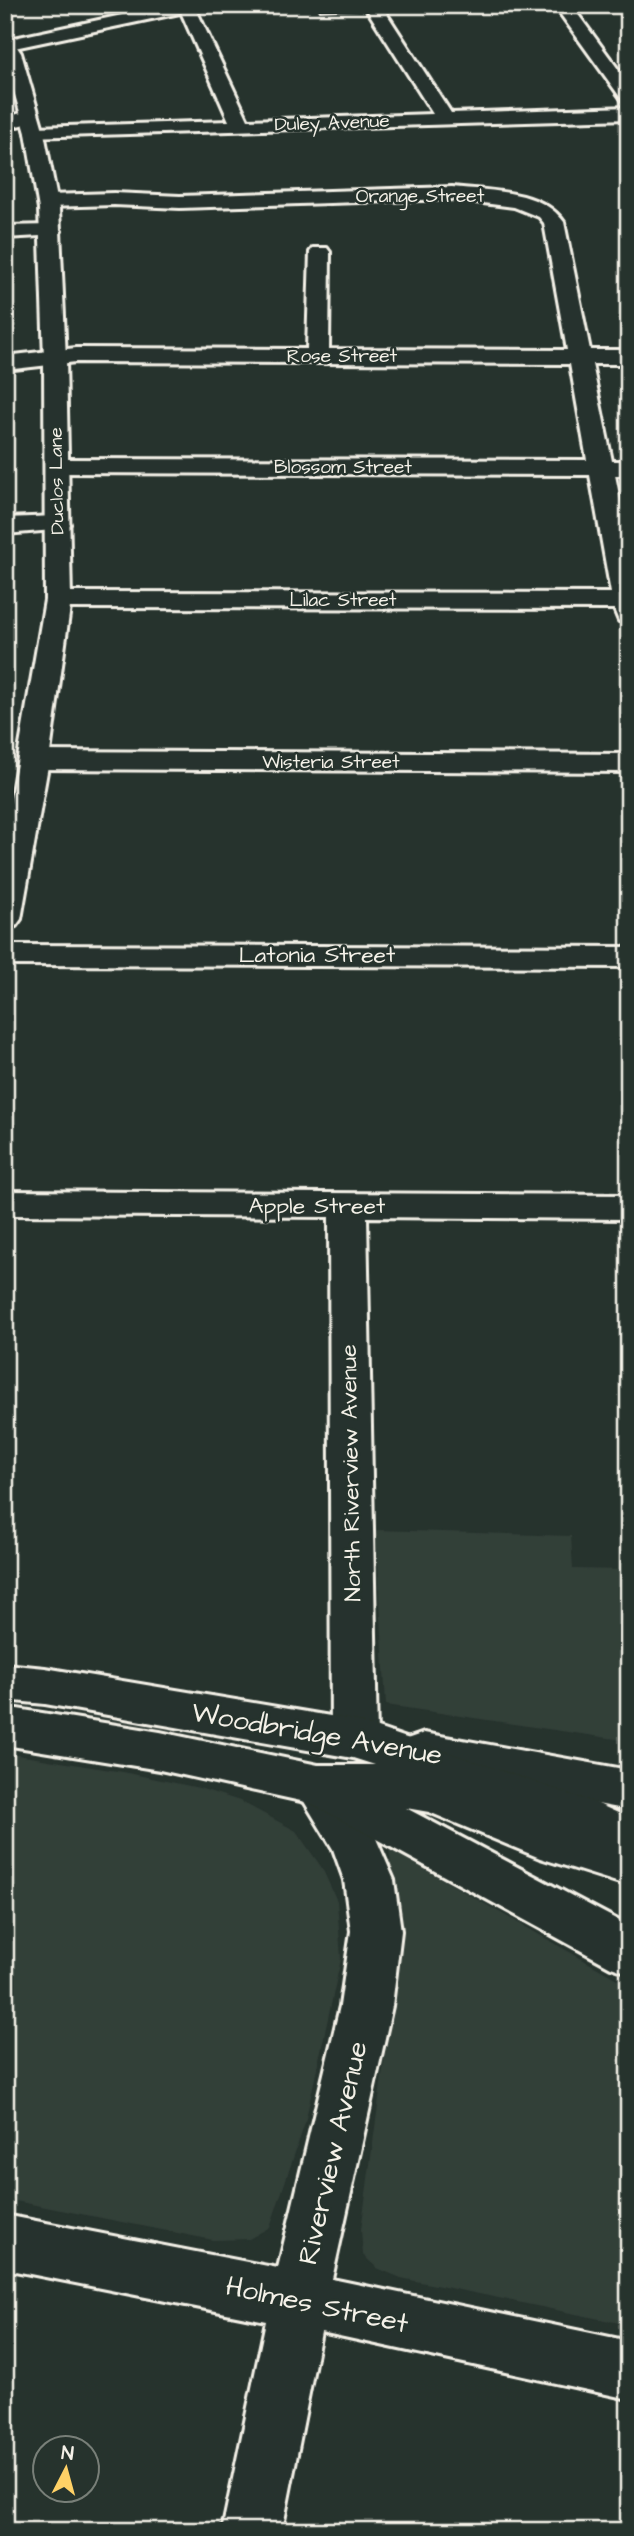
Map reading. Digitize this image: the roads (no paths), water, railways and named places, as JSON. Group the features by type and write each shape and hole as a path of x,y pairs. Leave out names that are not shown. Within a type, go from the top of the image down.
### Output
{"street":[{"path":"372,5 445,119"},
{"path":"562,5 622,77 629,97"},
{"path":"6,44 189,6 241,126"},
{"name":"Duclos Lane","path":"6,44 12,52 32,125 48,201 51,230 58,600 34,760 7,899"},
{"name":"Duley Avenue","path":"5,123 241,126 629,113"},
{"name":"Orange Street","path":"48,201 114,199 180,202 452,193 518,201 546,213 554,222 628,605"},
{"path":"5,232 51,230"},
{"path":"318,355 320,253"},
{"name":"Rose Street","path":"5,363 76,355 629,357"},
{"name":"Blossom Street","path":"57,466 629,468"},
{"path":"5,526 57,524"},
{"name":"Lilac Street","path":"58,600 628,605"},
{"name":"Wisteria Street","path":"34,760 629,764"},
{"name":"Latonia Street","path":"5,954 629,957"},
{"name":"Apple Street","path":"5,1203 629,1207"},
{"name":"North Riverview Avenue","path":"348,1207 354,1740"},
{"name":"Woodbridge Avenue","path":"5,1682 44,1686 629,1790"},
{"name":"Woodbridge Avenue","path":"5,1726 160,1751 318,1785"},
{"path":"354,1740 579,1817 629,1841"},
{"path":"318,1785 385,1785 434,1793 557,1844 629,1865"},
{"path":"318,1785 629,1951"},
{"name":"Riverview Avenue","path":"252,2531 299,2300 366,2006 376,1931 369,1880 354,1842 318,1785"},
{"name":"Holmes Street","path":"5,2242 299,2300 629,2370"}]}
